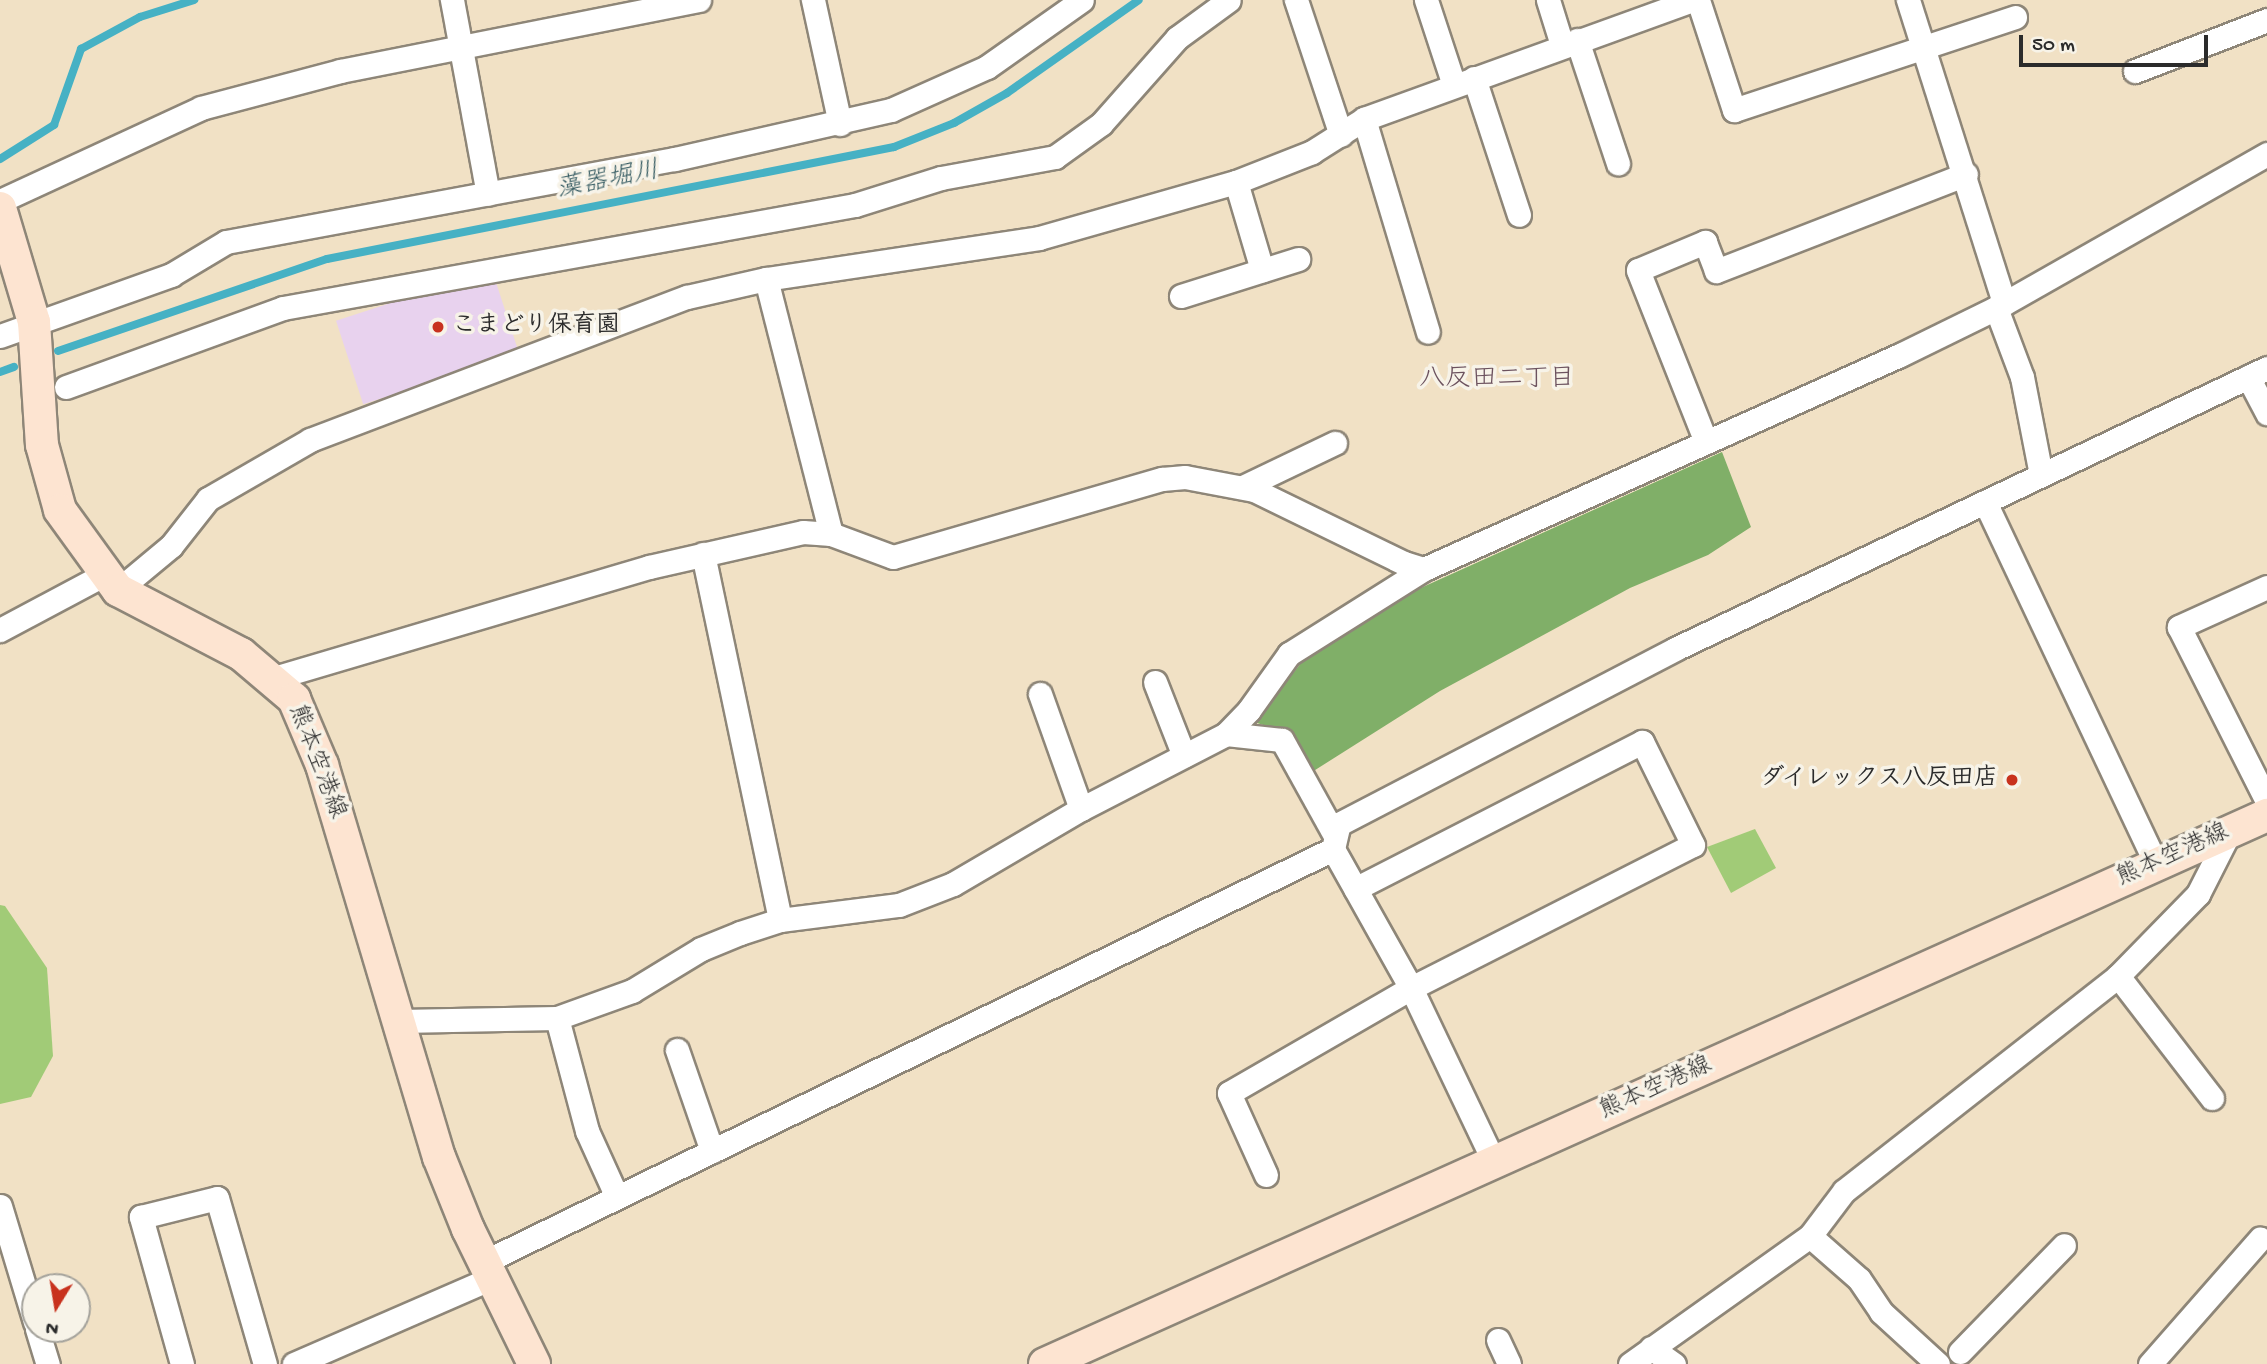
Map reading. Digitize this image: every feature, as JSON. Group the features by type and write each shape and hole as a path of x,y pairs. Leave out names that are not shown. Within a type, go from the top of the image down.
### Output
{"main road":[{"name":"熊本空港線","path":"0,208 34,322 48,474 61,510 112,582 241,654 274,678 294,699 322,765 439,1157 488,1270 534,1364"},
{"name":"熊本空港線","path":"1045,1364 2267,815"}],"street":[{"path":"452,0 458,49 488,194"},
{"path":"0,201 201,108 340,71 699,0"},
{"path":"813,0 840,124"},
{"path":"0,336 171,275 226,242 488,194 840,124 891,110 987,67 1082,0"},
{"path":"66,387 283,308 855,205 941,178 1055,157 1101,124 1177,38 1229,0"},
{"path":"1296,0 1341,135"},
{"path":"1426,0 1464,81 1519,215"},
{"path":"1548,0 1569,42 1618,163"},
{"path":"0,630 112,582 171,546 208,499 310,440 687,297 766,279 1039,238 1236,182 1280,167 1341,135 1364,119 1569,42 1692,0"},
{"path":"1698,0 1734,110 2015,17"},
{"path":"1908,0 1966,174 2022,377 2042,475"},
{"path":"2136,71 2267,20"},
{"path":"1364,119 1428,332"},
{"path":"399,1021 556,1018 605,1004 701,949 780,920 911,902 975,873 1081,809 1226,734 1250,710 1289,654 1424,569 2000,305 2267,154"},
{"path":"1706,442 1637,270 1705,242 1716,271 1966,174"},
{"path":"1236,182 1262,270"},
{"path":"1181,296 1298,259"},
{"path":"766,279 831,534"},
{"path":"295,1364 488,1270 617,1197 1333,841 1339,824 1675,649 2258,372 2267,413"},
{"path":"1243,487 1335,443"},
{"path":"274,678 703,554 803,532 831,534 893,557 1162,480 1201,477 1243,487 1424,569"},
{"path":"1984,502 2156,863"},
{"path":"703,554 780,920"},
{"path":"2267,587 2179,628 2267,801"},
{"path":"1155,682 1184,756"},
{"path":"1040,694 1081,809"},
{"path":"1226,734 1282,740 1355,888 1411,988 1494,1162"},
{"path":"1266,1175 1229,1093 1411,988 1693,845 1642,742 1355,888"},
{"path":"1630,1364 1810,1236 1844,1191 2118,976 2198,894 2230,831"},
{"path":"2118,976 2212,1098"},
{"path":"556,1018 587,1131 617,1197"},
{"path":"677,1050 712,1151"},
{"path":"182,1364 141,1217 217,1198 265,1364"},
{"path":"0,1206 21,1276"},
{"path":"1810,1236 1860,1279 1885,1316 1938,1364"},
{"path":"2150,1364 2260,1240"},
{"path":"1961,1360 2064,1245"},
{"path":"1498,1340 1509,1364"},
{"path":"41,1343 48,1364"},
{"path":"1651,1348 1674,1364"}],"shaded area":[{"path":"492,270 519,354 363,404 336,321"}],"green space":[{"path":"1722,452 1751,527 1708,555 1630,588 1440,691 1312,772 1288,733 1254,722 1305,658 1394,600"},
{"path":"1755,829 1776,868 1731,893 1707,847"},
{"path":"0,905 5,906 47,968 53,1056 31,1097 0,1104"}],"waterway":[{"path":"0,159 54,125 81,49 140,17 194,0"},
{"name":"藻器堀川","path":"58,351 327,259 894,147 954,123 1007,93 1139,0"},
{"name":"藻器堀川","path":"0,372 14,367"}],"place":[{"name":"こまどり保育園","path":"438,327"},
{"name":"ダイレックス八反田店","path":"2012,780"}],"district":[{"name":"八反田二丁目","path":"1497,381"}]}
